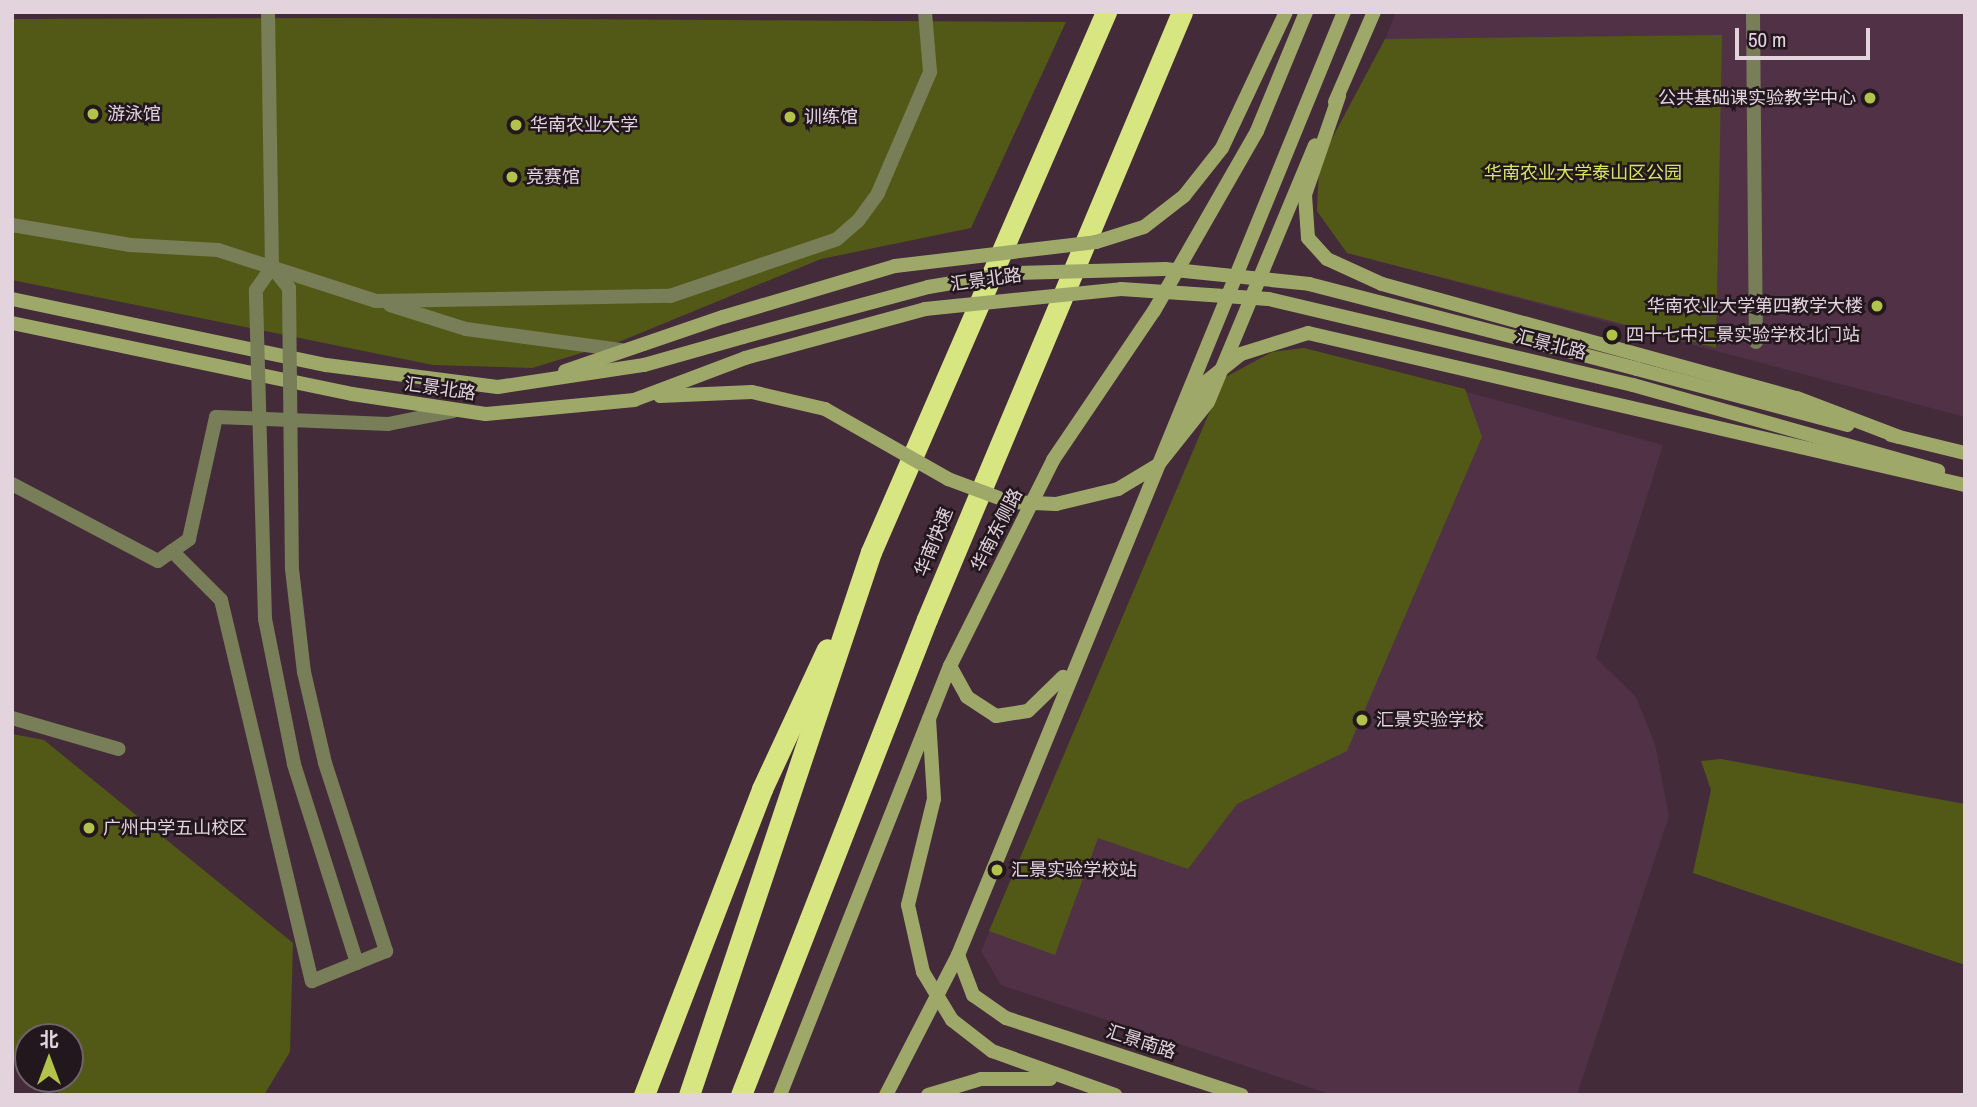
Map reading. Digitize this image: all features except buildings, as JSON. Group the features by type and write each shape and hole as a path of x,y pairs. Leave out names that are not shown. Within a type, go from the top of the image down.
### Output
{"highway":[{"path":"1036,167 1096,12"},
{"path":"644,1095 762,789 871,552 1036,167 1106,12"},
{"name":"华南快速","path":"741,1095 927,619 1183,12"},
{"path":"690,1095 871,552"}],"street":[{"path":"268,12 272,267 256,290 265,618 294,764 357,963"},
{"path":"376,301 647,301 837,239 878,193 930,72 925,12"},
{"path":"535,382 621,350 723,317 895,266 1096,242 1144,227 1184,196 1222,148 1286,12"},
{"name":"华南东侧路","path":"780,1095 950,666 1053,460 1154,311 1257,131 1306,12"},
{"path":"886,1095 938,1000 958,955 1074,662 1344,12"},
{"path":"634,400 752,392 825,409 948,479 1010,502 1056,504 1118,489 1158,465 1208,402 1315,145 1374,12"},
{"path":"1753,12 1756,342"},
{"path":"1339,96 1305,195 1308,238 1327,259 1382,284 1797,398 1899,437"},
{"path":"12,225 130,245 218,250 467,328 621,350"},
{"path":"172,551 221,600 312,981 386,951 325,763 304,672 292,569 289,288 272,267"},
{"name":"汇景北路","path":"12,299 375,373 486,386 535,382 644,365 928,287 1013,273 1165,269 1309,284 1965,453"},
{"name":"汇景北路","path":"12,323 453,411 516,415 634,400 745,358 925,309 1121,289 1269,299 1633,385 1965,482"},
{"path":"1163,446 1207,381 1226,365 1261,345 1308,333 1965,482"},
{"path":"12,484 158,561 189,539 216,417 388,425 453,411"},
{"path":"950,666 981,708 1013,717 1040,702 1074,662"},
{"path":"12,718 119,749"},
{"path":"929,718 934,799 908,905 912,941 938,1000 992,1051 1115,1095"},
{"name":"汇景南路","path":"958,955 973,995 1028,1027 1242,1095"},
{"path":"928,1095 981,1079 1071,1081"}],"shaded area":[{"path":"1396,12 1965,12 1965,417 1347,253 1317,211"},
{"name":"汇景实验学校","path":"1304,348 1663,445 1596,658 1636,697 1655,744 1669,816 1577,1095 1333,1095 1001,985 981,951 1224,378 1272,352"}],"green space":[{"name":"华南农业大学","path":"12,19 1066,22 971,228 821,259 621,341 532,368 433,365 12,280"},
{"name":"华南农业大学泰山区公园","path":"1722,35 1716,348 1347,253 1317,211 1319,163 1385,39"},
{"path":"1304,348 1465,389 1482,437 1347,751 1237,804 1188,869 1098,838 1055,955 989,931 1224,378 1272,352"},
{"name":"广州中学五山校区","path":"12,734 44,740 293,943 290,1052 264,1095 61,1095 59,1093 84,1093 84,1023 14,1023 14,1056"},
{"path":"1721,759 1965,804 1965,965 1693,873 1711,790 1701,761"}],"place":[{"name":"公共基础课实验教学中心","path":"1870,98"},
{"name":"游泳馆","path":"93,114"},
{"name":"训练馆","path":"790,117"},
{"name":"华南农业大学","path":"516,125"},
{"name":"竞赛馆","path":"512,177"},
{"name":"华南农业大学第四教学大楼","path":"1877,306"},
{"name":"四十七中汇景实验学校北门站","path":"1612,335"},
{"name":"汇景实验学校","path":"1362,720"},
{"name":"广州中学五山校区","path":"89,828"},
{"name":"汇景实验学校站","path":"997,870"}]}
